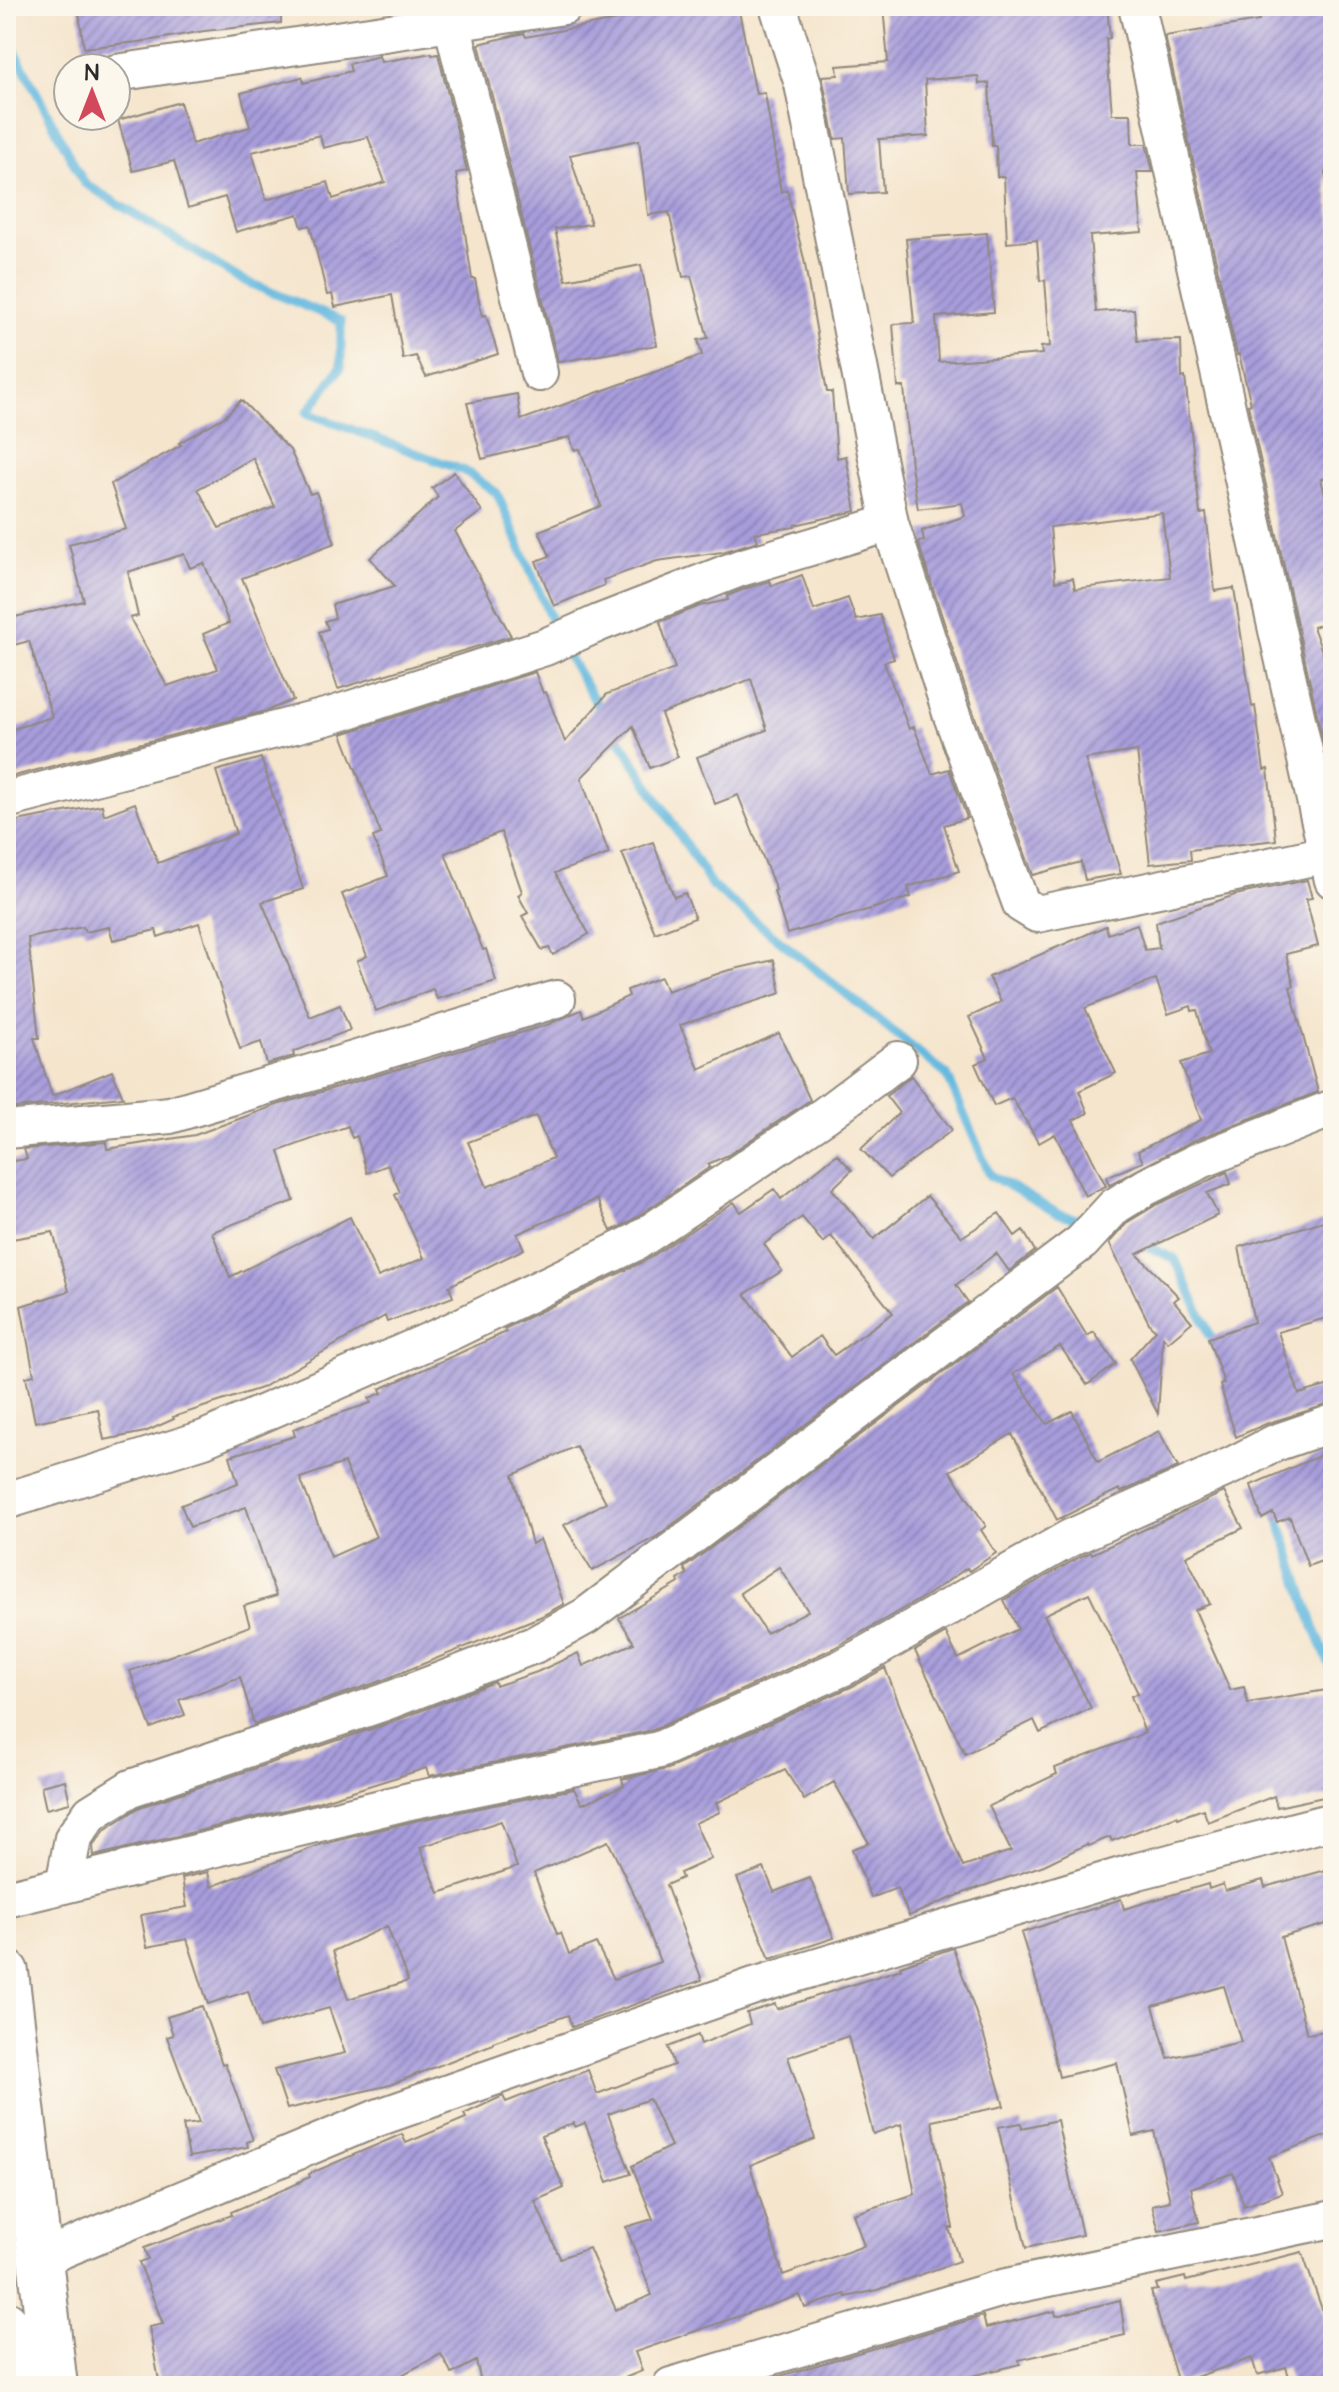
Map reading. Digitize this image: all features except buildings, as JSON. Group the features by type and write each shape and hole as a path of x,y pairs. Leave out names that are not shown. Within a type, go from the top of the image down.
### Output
{"highway":[{"path":"6,1972 55,2386"},
{"path":"6,2324 13,2386"}],"street":[{"path":"132,71 564,6"},
{"path":"778,6 803,84 890,523 951,713 1021,904 1037,914 1331,863 1137,6"},
{"path":"452,23 539,373"},
{"path":"6,800 333,715 545,647 740,568 890,523"},
{"path":"6,1130 170,1115 557,999"},
{"path":"6,1501 204,1439 452,1331 636,1242 825,1115 898,1060"},
{"path":"64,1885 73,1838 91,1813 131,1788 385,1702 534,1645 586,1616 1082,1242 1115,1206 1201,1160 1333,1108"},
{"path":"6,1899 414,1800 659,1750 844,1667 1070,1538 1275,1443 1333,1423"},
{"path":"40,2259 377,2118 754,1986 1138,1871 1333,1821"},
{"path":"671,2386 1006,2287 1333,2219"}],"waterway":[{"path":"6,34 84,183 240,279 341,321 341,367 307,413 465,471 497,493 557,633"},
{"path":"563,647 602,713"},
{"path":"615,732 712,886 947,1075 990,1175 1057,1213 1087,1222"},
{"path":"1142,1244 1175,1259 1215,1346"},
{"path":"1276,1510 1314,1627 1333,1673"}]}
